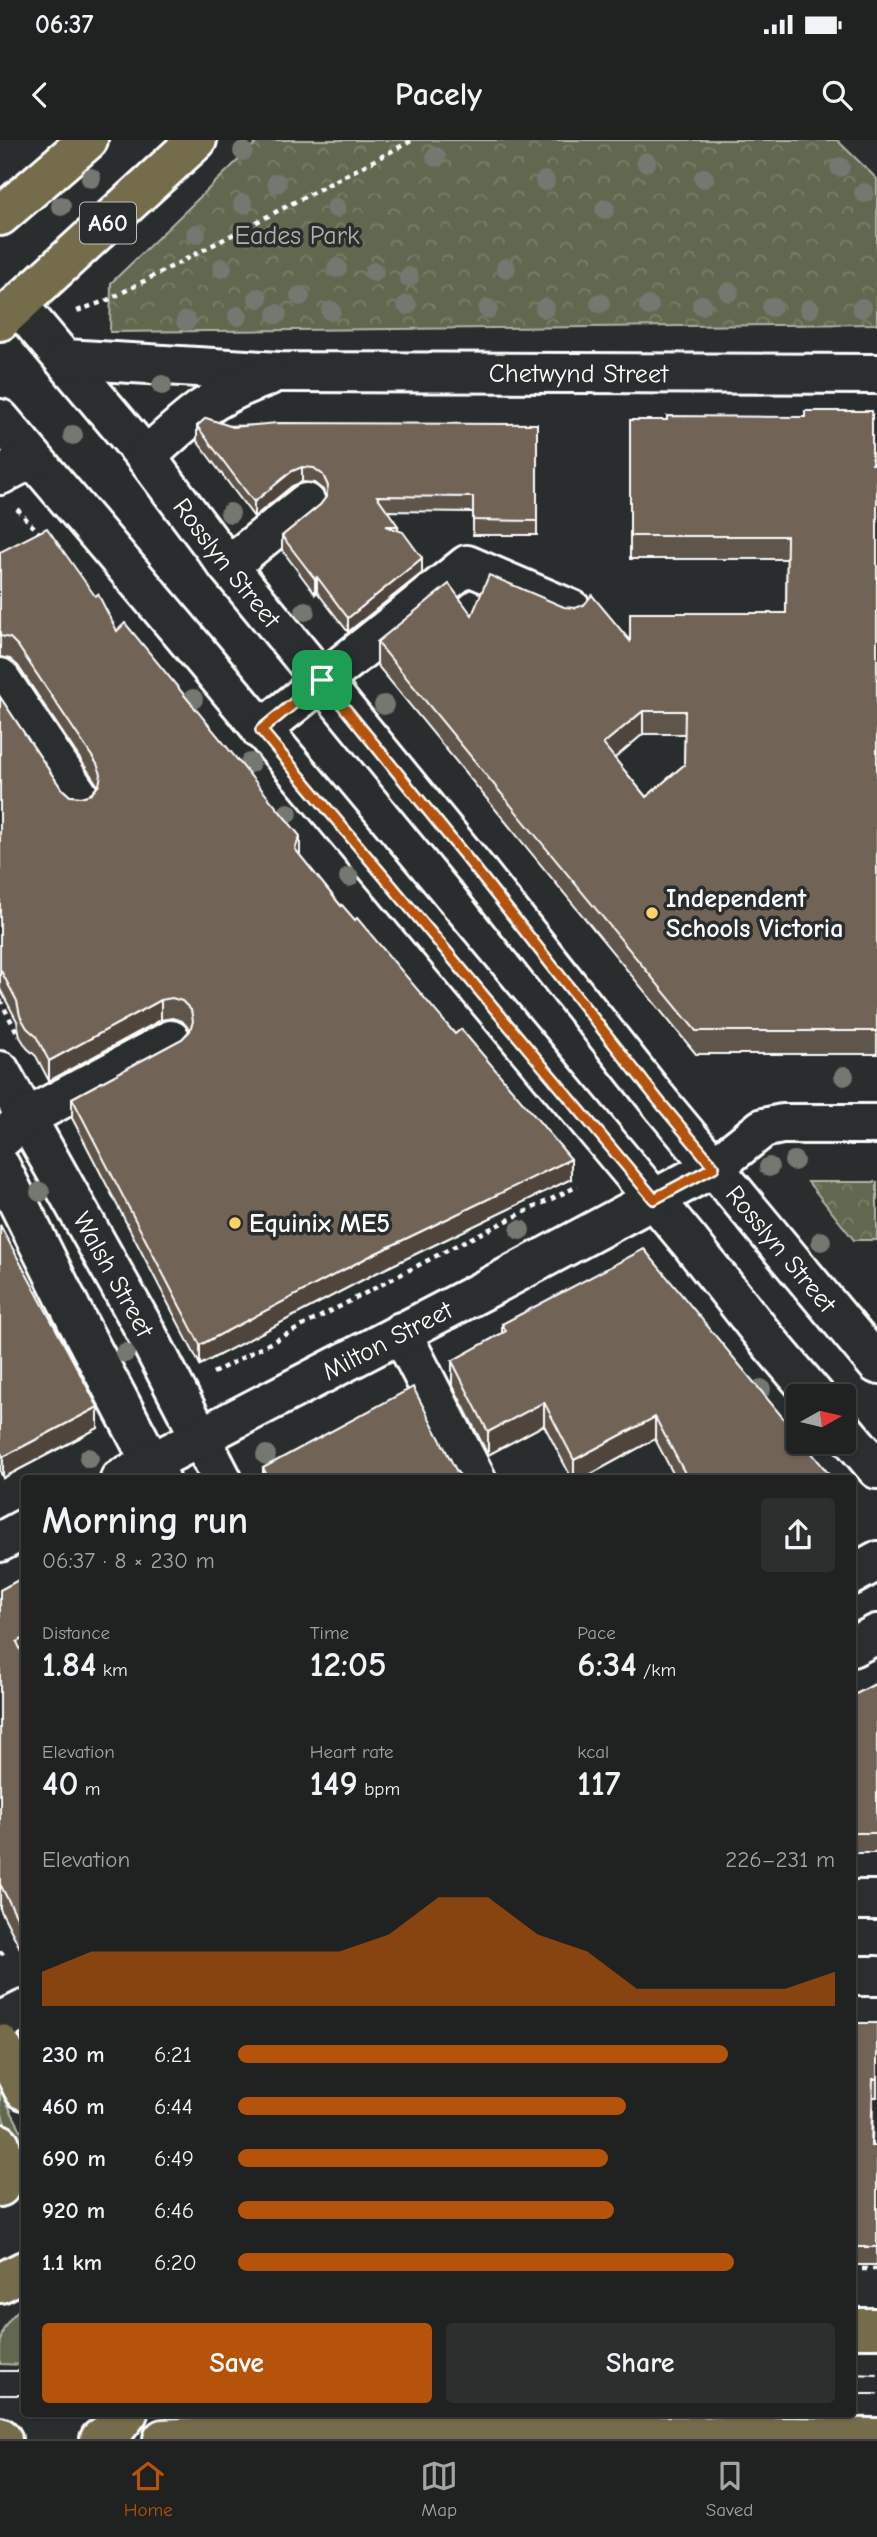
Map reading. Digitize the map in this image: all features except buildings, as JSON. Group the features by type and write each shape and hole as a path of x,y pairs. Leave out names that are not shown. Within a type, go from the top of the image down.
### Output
{"main road":[{"path":"0,216 89,140"},
{"name":"A60","path":"6,304 197,140"},
{"path":"0,2044 21,2084"},
{"path":"0,2144 5,2167 0,2188"},
{"path":"0,2283 21,2272"},
{"path":"856,2328 877,2328"},
{"path":"100,2439 117,2428 125,2417"},
{"path":"163,2439 301,2432 877,2438"}],"street":[{"name":"Rosslyn Street","path":"6,304 65,359 146,457 228,566 478,872 654,1094 877,1364"},
{"name":"Chetwynd Street","path":"65,359 280,372 877,374"},
{"name":"Chetwynd Street","path":"146,457 207,404 237,387 280,372"},
{"path":"0,419 654,1199 805,1384"},
{"path":"0,475 33,458"},
{"path":"228,566 306,503"},
{"path":"261,730 467,565 572,610"},
{"path":"0,678 79,796"},
{"path":"13,1129 171,1040"},
{"name":"Walsh Street","path":"0,1071 13,1129 140,1321 220,1475"},
{"name":"Milton Street","path":"144,1474 201,1438 714,1167 757,1132 769,1126 877,1124"},
{"name":"Walsh Street","path":"0,1166 144,1474"},
{"path":"401,1332 474,1475"},
{"path":"0,1542 21,1531"},
{"path":"856,1573 877,1561"},
{"path":"856,1645 877,1634"},
{"path":"856,1900 877,1900"},
{"path":"856,1976 877,1976"},
{"path":"0,2022 21,2012"}],"path":[{"path":"77,311 108,300 413,140"},
{"path":"202,1379 457,1245 578,1186"},
{"path":"0,1951 6,1958"},
{"path":"856,2269 877,2269"}],"green space":[{"name":"Eades Park","path":"259,140 837,140 877,179 877,324 110,332 111,283"},
{"path":"808,1182 877,1182 877,1240 854,1240"},
{"path":"0,2090 21,2130 21,2173 0,2108"},
{"path":"21,2308 21,2365 0,2364 3,2330"}],"tram line":[{"path":"0,2371 21,2371"},
{"path":"856,2374 877,2375"},
{"path":"856,2394 877,2394"},
{"path":"0,2395 21,2395"}],"place":[{"name":"Independent Schools Victoria","path":"652,913"},
{"name":"Equinix ME5","path":"235,1223"}],"route":[{"path":"322,680 714,1167 654,1199 261,730 322,680"}]}
